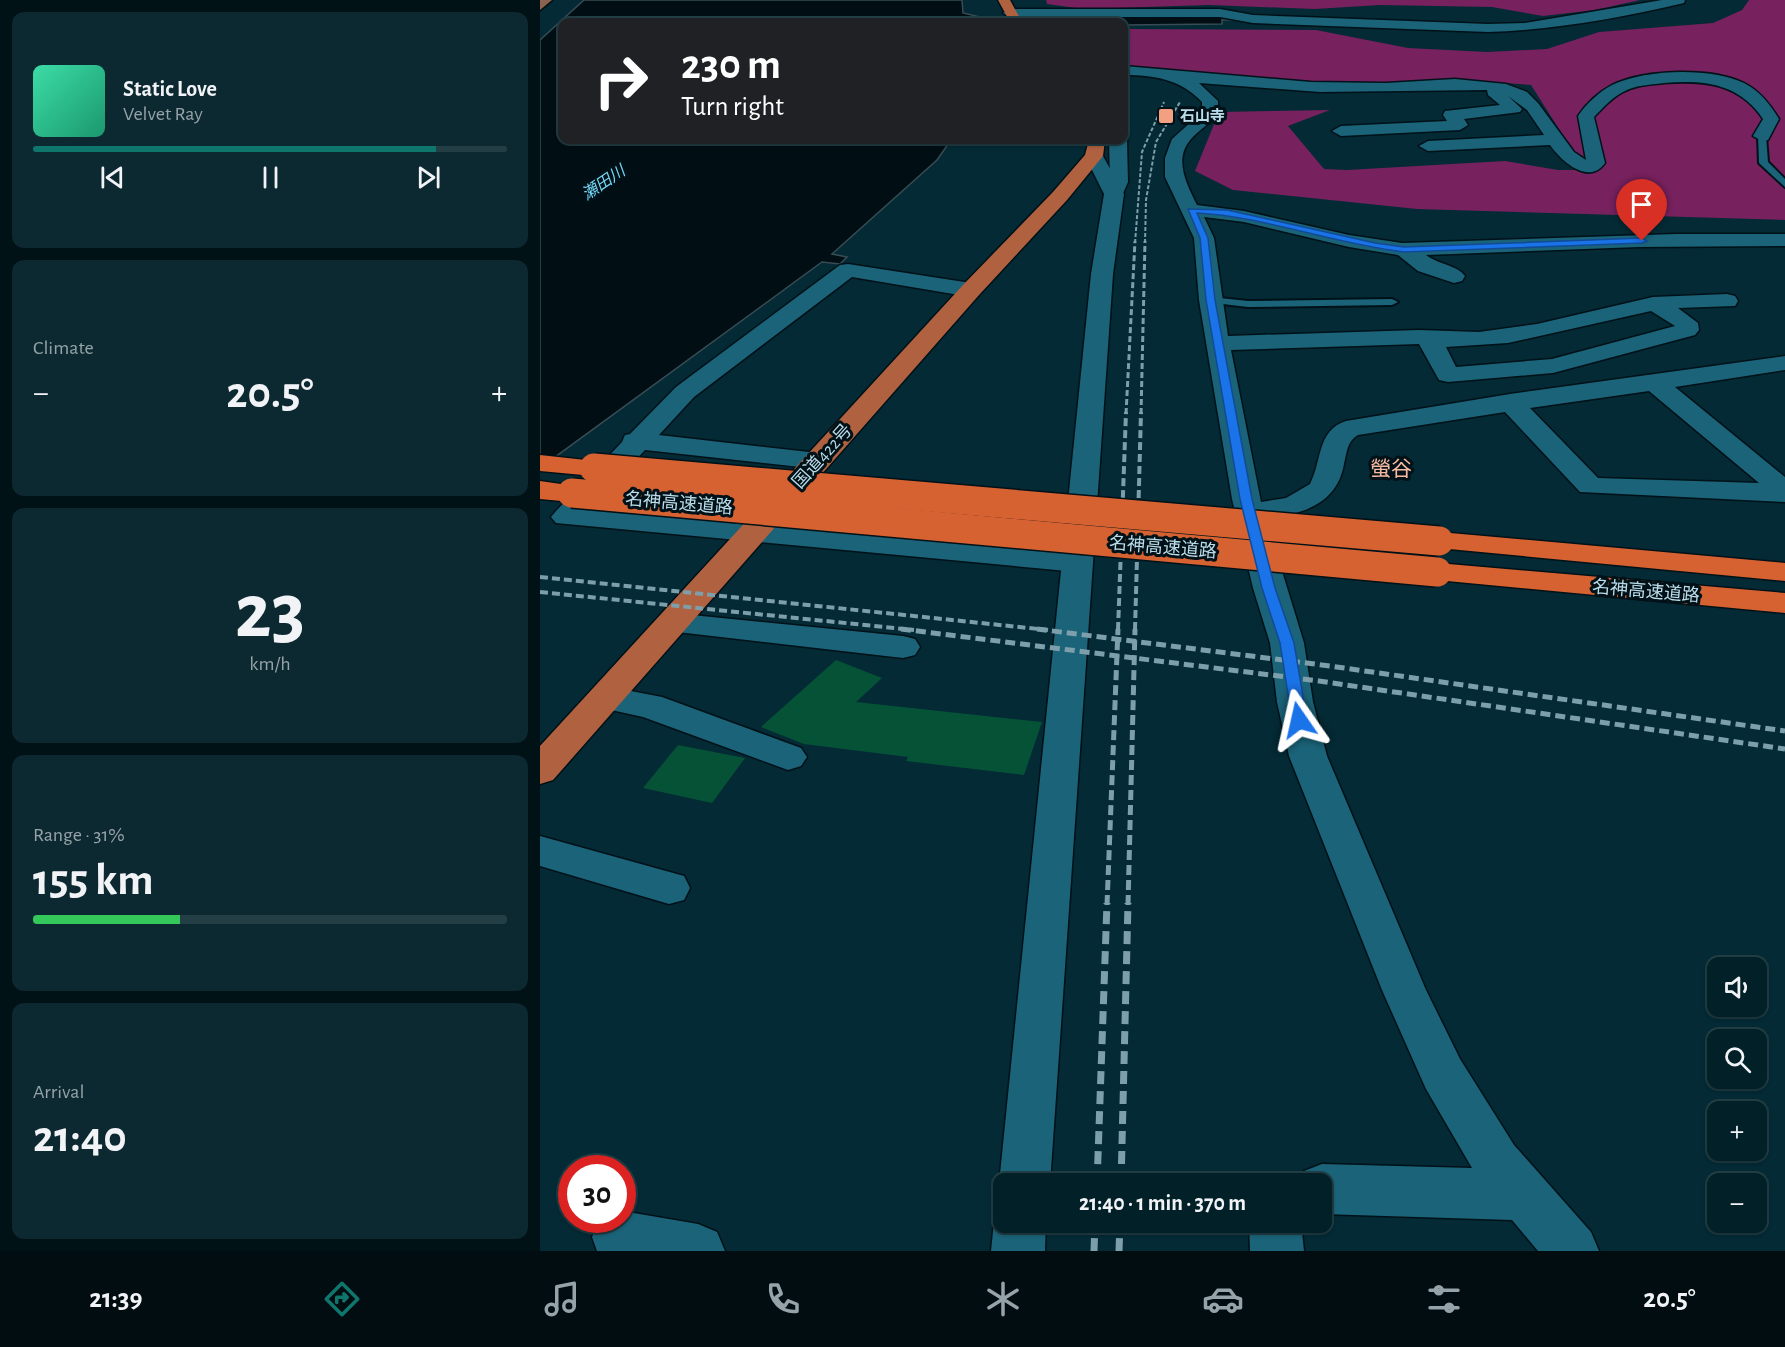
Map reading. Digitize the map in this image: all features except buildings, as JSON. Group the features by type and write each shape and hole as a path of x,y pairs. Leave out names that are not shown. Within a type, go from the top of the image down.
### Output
{"highway":[{"name":"国道422号","path":"540,770 971,290 1095,148"},
{"name":"名神高速道路","path":"540,463 1438,556 1785,603"},
{"name":"名神高速道路","path":"540,490 1438,556 1785,572"}],"main road":[{"path":"540,6 546,0"}],"street":[{"path":"1017,12 1220,14 1253,19 1488,28 1561,22 1679,0"},
{"path":"1128,71 1291,86 1397,88 1488,86 1518,93 1526,99 1546,121 1556,140 1573,162 1581,167 1592,167 1596,163 1586,116 1613,91 1649,80 1680,77 1721,79 1736,85 1765,107 1771,119 1762,136"},
{"path":"1128,75 1135,81 1128,84"},
{"path":"1178,77 1200,89 1210,101 1210,113 1180,139 1174,158 1174,177 1204,238 1210,300 1220,343 1250,513 1269,588 1287,643 1295,702 1308,756 1404,990 1443,1074 1496,1162 1572,1251"},
{"path":"1341,131 1460,125 1451,115 1514,109 1488,86"},
{"path":"1415,146 1556,140"},
{"path":"1025,1173 1102,274 1114,194 1119,182 1118,144"},
{"path":"1095,148 1114,194"},
{"path":"1191,210 1227,212 1375,246 1404,249 1554,245 1605,240 1785,240"},
{"path":"1761,239 1785,263"},
{"path":"1404,249 1426,266 1454,276"},
{"path":"971,290 848,270 685,392 635,441 566,517 1078,563"},
{"path":"1220,343 1430,338 1448,341 1521,336 1654,304 1727,301"},
{"path":"1430,338 1448,375 1553,366 1687,330 1686,322 1654,304"},
{"path":"1250,513 1297,505 1320,490 1326,480 1338,439 1345,431 1393,419 1785,363"},
{"path":"1654,382 1785,492"},
{"path":"1510,402 1590,486 1785,492"},
{"path":"635,441 818,461"},
{"path":"672,623 903,647"},
{"path":"604,698 649,706 788,757"},
{"path":"540,851 669,888"},
{"path":"1332,1189 1523,1195"},
{"path":"1018,1251 1019,1233"},
{"path":"1276,1233 1277,1251"},
{"path":"618,1237 698,1251"}],"lane":[{"path":"1762,136 1764,163 1785,184"},
{"path":"1210,300 1248,304 1392,302"}],"shaded area":[{"path":"1046,0 1640,0 1595,10 1543,16 1492,7 1380,5 1315,9 1209,5 1083,9 1047,4"},
{"path":"1749,0 1785,0 1785,220 1417,209 1233,190 1195,171 1219,112 1330,110 1288,126 1324,169 1347,170 1505,161 1558,170 1585,170 1531,85 1472,82 1292,84 1128,66 1128,29 1316,30 1408,48 1487,52 1547,49 1599,32 1713,23 1742,10"}],"water":[{"path":"584,0 962,0 963,13 980,17 1222,17 1222,24 1128,25 1128,18 564,18"},
{"name":"瀬田川","path":"558,24 558,144 948,144 937,160 832,254 847,257 840,264 822,262 540,468 540,40"}],"railway":[{"path":"1135,243 1142,152 1164,102"},
{"path":"1145,243 1146,200 1156,142 1180,102"},
{"path":"1126,414 1135,241"},
{"path":"1141,414 1145,241"},
{"path":"1118,630 1126,412"},
{"path":"1135,630 1141,412"},
{"path":"540,577 1048,630"},
{"path":"540,592 914,630"},
{"path":"901,629 1117,656"},
{"path":"1037,629 1118,639"},
{"path":"1118,629 1118,639"},
{"path":"1135,629 1135,641"},
{"path":"1117,656 1118,639"},
{"path":"1118,639 1135,641"},
{"path":"1134,658 1135,641"},
{"path":"1135,641 1330,666 1785,731"},
{"path":"1107,905 1117,656"},
{"path":"1117,656 1134,658"},
{"path":"1128,905 1134,658"},
{"path":"1134,658 1319,681 1785,749"},
{"path":"1097,1173 1107,903"},
{"path":"1121,1173 1128,903"},
{"path":"1094,1251 1095,1233"},
{"path":"1119,1251 1120,1233"}],"place":[{"name":"石山寺","path":"1166,116"}],"district":[{"name":"螢谷","path":"1391,469"}],"route":[{"path":"1299,720 1287,643 1269,588 1246,499 1220,343 1210,300 1204,238 1191,210 1227,212 1375,246 1404,249 1554,245 1605,240 1642,241"}]}
